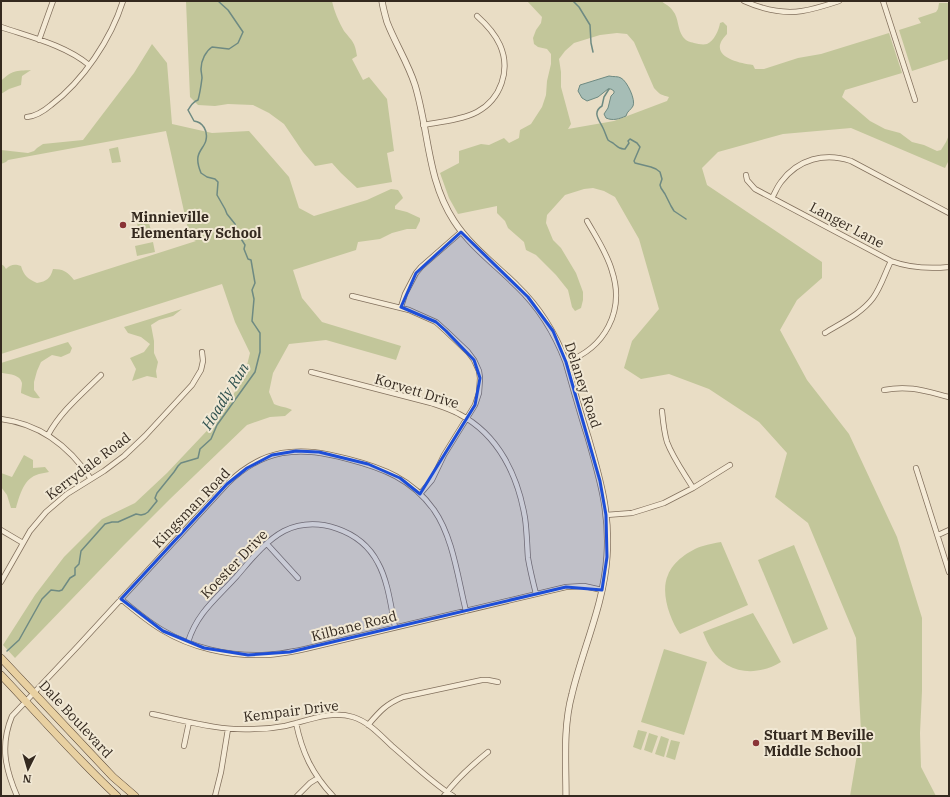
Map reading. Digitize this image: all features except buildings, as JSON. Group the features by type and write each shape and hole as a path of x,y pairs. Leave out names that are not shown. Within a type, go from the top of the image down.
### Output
{"main road":[{"name":"Dale Boulevard","path":"1,658 113,777 135,796"},
{"name":"Dale Boulevard","path":"1,675 117,796"}],"street":[{"path":"39,40 54,1"},
{"path":"27,117 41,113 66,92 76,81 89,65 109,34 123,1"},
{"name":"Delaney Road","path":"382,1 386,20 415,86 433,173 439,193 447,210 461,232 518,286 536,306 552,331 566,362 600,481 608,536 607,556 598,609 569,706 566,734 566,796"},
{"path":"744,1 769,9 795,12 839,1"},
{"path":"883,1 915,100"},
{"path":"423,124 469,116 488,104 498,92 503,79 503,53 497,38 477,16"},
{"path":"1,27 70,52 89,65"},
{"path":"772,198 781,182 797,167 816,158 837,157 851,161 949,213"},
{"name":"Langer Lane","path":"746,175 747,180 755,189 891,261 901,265 913,267 949,267"},
{"path":"566,362 582,355 596,344 608,328 615,310 616,291 612,269 587,221"},
{"path":"401,307 405,294 416,273 461,232"},
{"path":"825,333 856,314 868,304 878,291 891,261"},
{"path":"352,296 401,307 436,322 458,342 476,364 480,378 479,393 475,405 444,455 432,480 420,494"},
{"name":"Kerrydale Road","path":"1,582 34,525 57,501 111,466 127,453 192,385 201,370 203,361 202,352"},
{"name":"Korvett Drive","path":"311,372 445,408 467,419 495,443 508,463 519,491 525,518 528,558 536,594"},
{"path":"48,435 63,413 101,375"},
{"path":"884,390 912,388 949,397"},
{"path":"662,411 663,426 669,446 693,488"},
{"path":"1,419 21,422 48,435 78,461 91,479"},
{"name":"Kingsman Road","path":"17,796 2,756 5,730 12,716 227,484 247,468 272,455 307,451 331,454 378,467 389,472 420,494 434,510 444,529 451,549 466,611"},
{"path":"606,515 632,513 664,503 693,488 730,465"},
{"path":"916,468 949,572"},
{"name":"Koester Drive","path":"188,642 200,616 248,562 267,544 283,532 301,526 332,526 350,534 362,542 372,553 381,569 396,627"},
{"path":"1,530 23,543"},
{"path":"938,535 949,530"},
{"path":"267,544 298,578"},
{"name":"Kilbane Road","path":"121,599 163,631 188,642 225,653 263,655 305,649 575,586 592,587 602,590"},
{"path":"368,725 379,711 403,696 482,680 498,682"},
{"name":"Kempair Drive","path":"152,714 228,729 255,730 277,727 337,714 353,717 368,725 445,794 453,796"},
{"path":"184,746 189,722"},
{"path":"296,723 308,761 318,778 333,796"},
{"path":"215,796 221,772 228,729"},
{"path":"445,794 467,770 488,752"},
{"path":"297,796 310,783 318,778"}],"highlighted area":[{"path":"461,232 528,297 553,331 566,362 600,481 606,515 607,557 602,590 566,587 290,652 248,655 204,648 163,631 121,599 227,484 247,468 272,455 296,451 319,452 368,464 400,478 420,494 475,405 480,378 474,360 436,322 401,307 416,273"}],"green space":[{"path":"186,1 332,1 335,13 342,28 354,45 357,56 352,59 363,80 369,77 387,99 394,151 387,153 392,182 357,188 332,163 315,166 303,152 284,124 269,113 253,105 198,105 190,97"},
{"path":"527,1 661,1 672,9 681,34 690,42 697,44 710,43 719,29 720,23 723,22 727,26 727,34 721,41 720,47 722,53 732,60 753,65 755,69 764,69 798,58 821,54 889,33 902,73 845,90 842,97 870,121 885,129 900,133 912,142 924,145 937,151 941,150 949,135 949,160 945,168 851,128 783,134 718,152 702,168 707,185 822,262 822,278 797,300 780,330 807,380 849,434 897,537 922,618 922,691 920,733 921,767 936,796 850,796 861,731 856,638 808,523 775,497 787,453 759,422 709,389 669,374 641,379 624,368 632,341 659,309 639,239 615,197 604,191 593,188 584,189 565,195 547,215 546,223 553,240 561,248 576,273 583,292 581,308 575,311 572,307 568,290 556,275 536,255 526,250 524,242 508,228 505,221 497,213 497,206 458,214 449,198 440,173 459,163 459,151 481,144 489,145 504,138 509,143 519,138 520,130 531,124 542,107 546,95 547,81 551,64 551,54 547,49 538,47 534,44 533,38 541,23 542,17","holes":["617,33 627,34 634,42 654,88 661,94 669,97 667,101 614,121 568,129 571,124 561,87 559,59 574,43 600,35"]},
{"path":"939,3 949,3 949,59 912,71 899,30 921,23 918,18 936,12"},
{"path":"152,44 167,63 172,124 212,133 249,131 289,177 299,208 314,216 367,200 391,189 398,190 403,198 395,206 395,209 407,212 420,218 416,229 407,229 392,233 380,239 358,242 356,250 293,270 302,298 322,322 401,346 396,360 326,340 289,344 273,373 269,392 274,404 292,410 285,416 270,417 247,425 124,545 15,658 3,645 35,595 64,557 102,519 135,503 167,473 219,418 244,377 250,353 235,322 222,284 1,354 1,264 6,269 13,265 21,266 27,277 37,283 48,279 53,269 65,272 74,280 196,241 190,238 166,131 8,160 1,164 1,150 28,153 34,151 43,144 83,140 134,73"},
{"path":"31,70 22,76 21,85 9,89 1,94 1,81 5,77 14,72"},
{"path":"118,147 121,162 112,163 109,149"},
{"path":"148,220 151,230 139,233 137,223"},
{"path":"153,242 155,252 137,256 135,246"},
{"path":"182,309 173,316 159,320 151,325 154,341 154,353 158,362 156,371 157,378 147,376 132,381 136,369 130,358 144,352 150,344 141,337 128,333 124,327"},
{"path":"68,342 72,348 70,353 61,357 52,355 41,362 34,382 34,390 40,398 33,398 21,393 22,383 19,378 13,375 1,373 1,363"},
{"path":"24,455 33,460 33,468 45,467 49,472 39,474 30,479 23,487 16,508 11,508 7,495 1,487 1,473 12,477"},
{"path":"721,542 748,605 680,634 667,606 665,589 670,570 687,554 703,546"},
{"path":"794,545 828,629 793,644 758,560"},
{"path":"753,613 781,662 761,670 740,670 727,665 715,655 703,632"},
{"path":"664,649 707,662 684,735 641,722"},
{"path":"638,730 647,732 641,750 633,747"},
{"path":"649,733 658,736 652,753 644,750"},
{"path":"661,736 669,739 664,757 655,754"},
{"path":"671,740 680,742 675,760 666,757"}],"water":[{"path":"609,76 621,78 626,83 634,103 626,116 621,118 606,118 604,114 608,108 611,96 614,93 611,89 608,89 598,97 587,101 582,98 578,91 580,85"}],"waterway":[{"name":"Hoadly Run","path":"7,651 19,640 42,599 51,590 62,590 70,578 75,575 75,568 79,564 81,551 105,524 118,522 136,514 141,515 148,512 157,501 155,498 157,493 178,466 181,463 198,458 200,449 211,439 217,425 255,372 260,352 260,333 252,321 254,299 252,290 255,283 251,260 248,259 244,249 245,245 238,234 235,224 227,214 217,195 218,182 215,179 207,177 201,173 198,157 205,142 206,133 202,125 194,121 188,110 193,103 198,100 202,78 201,66 206,53 212,47 229,49 238,43 243,32 228,10 218,1"},
{"path":"573,1 579,7 590,25 593,52"},
{"path":"609,89 604,97 602,106 597,111 598,119 608,140 621,149 625,149 630,139 637,143 640,147 634,161 635,163 651,167 660,172 662,179 660,185 661,188 674,211 686,219"}],"place":[{"name":"Minnieville Elementary School","path":"123,225"},
{"name":"Stuart M Beville Middle School","path":"756,743"}]}
